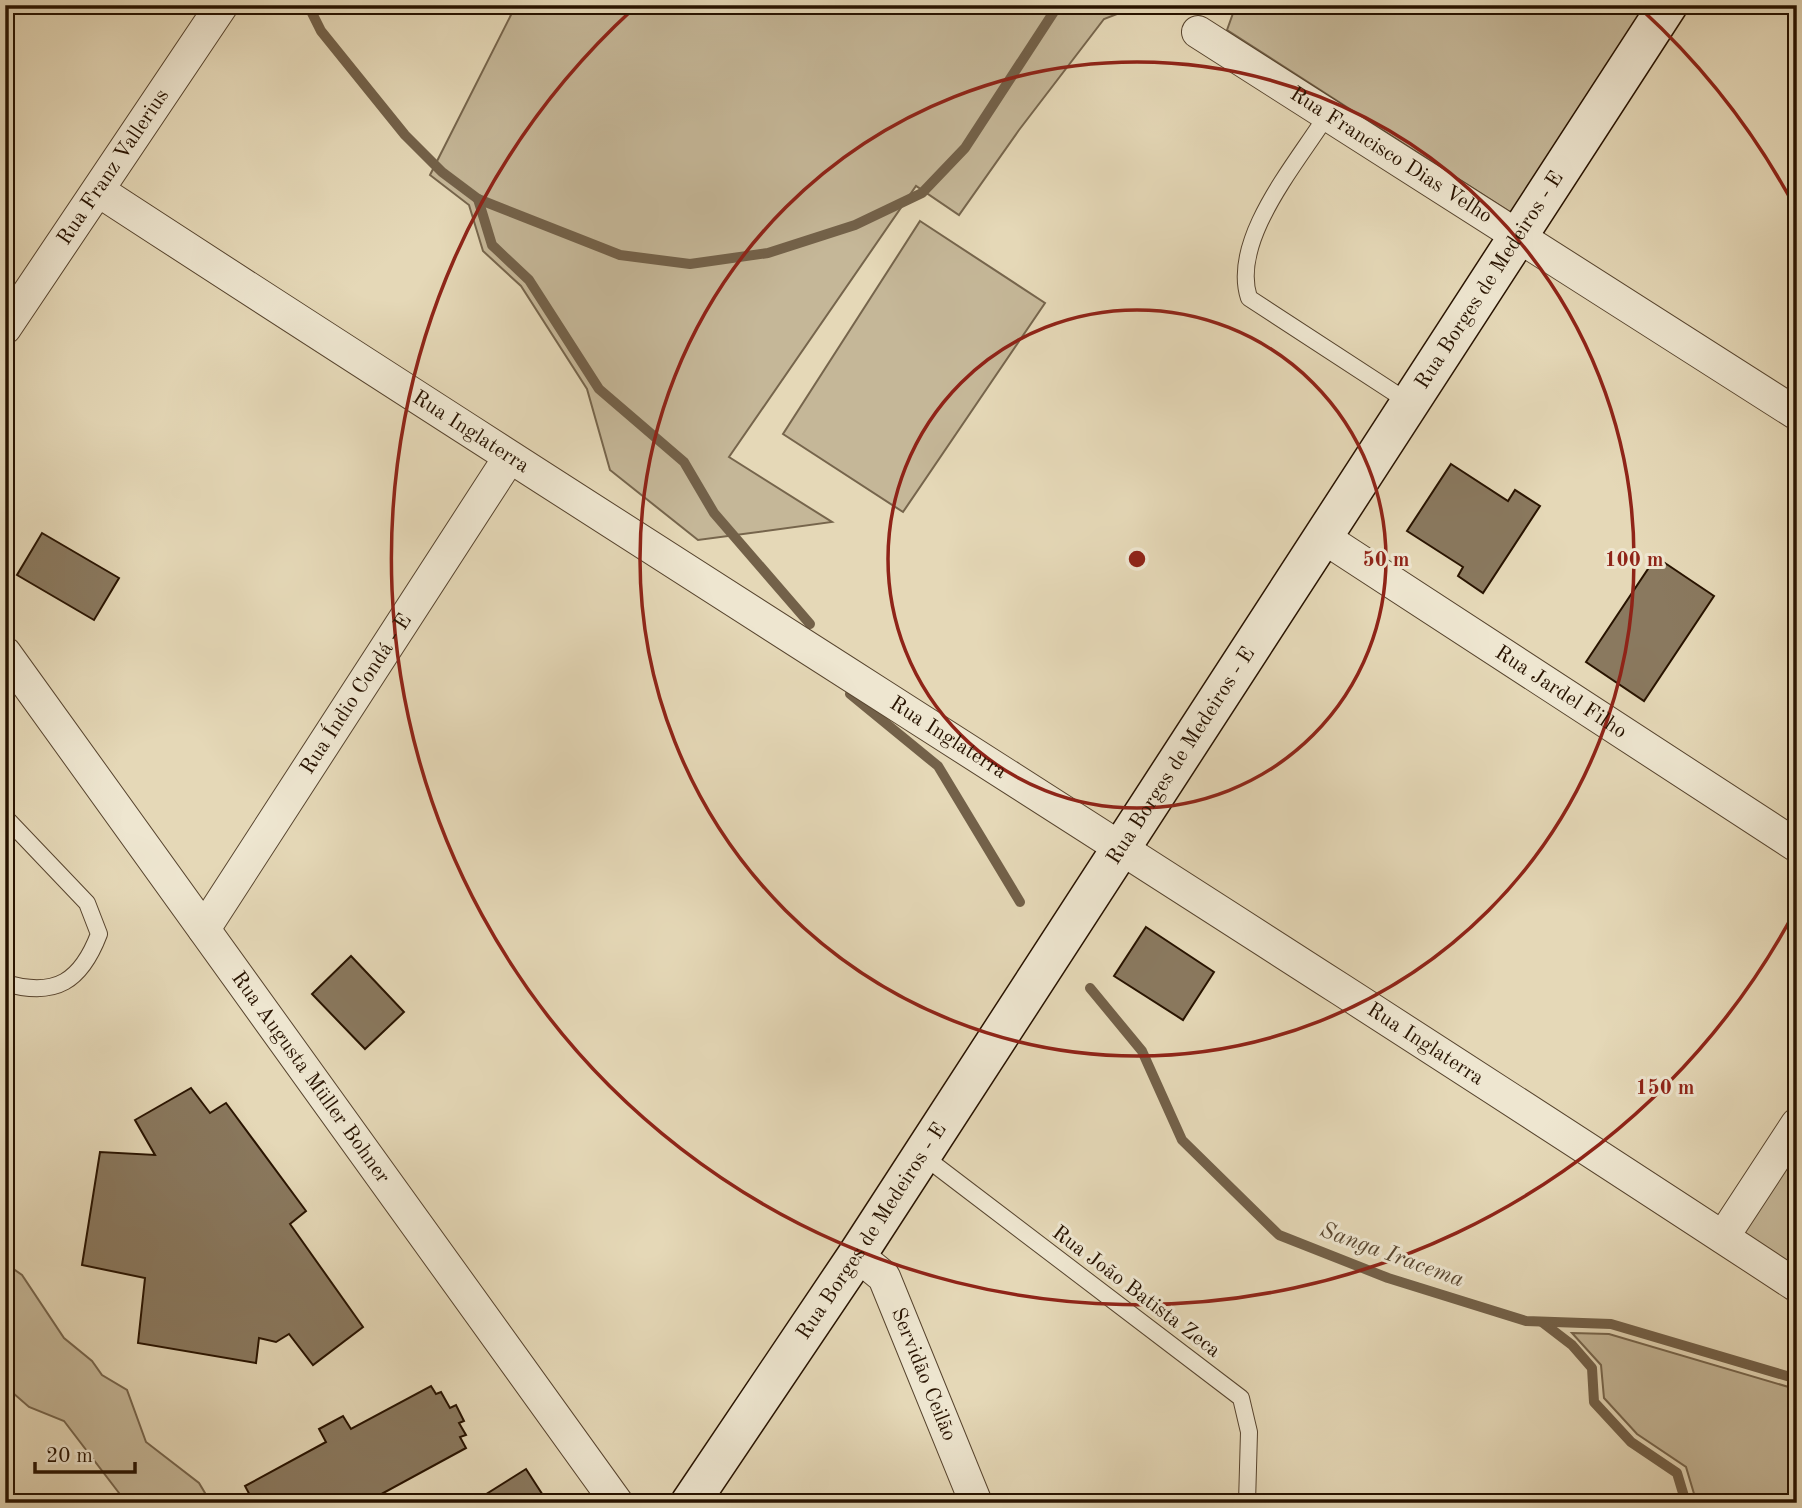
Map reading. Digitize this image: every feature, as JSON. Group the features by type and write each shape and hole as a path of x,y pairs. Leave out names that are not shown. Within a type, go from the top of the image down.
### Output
{"street":[{"name":"Rua Franz Vallerius","path":"5,328 222,5"},
{"name":"Rua Borges de Medeiros - E","path":"690,1503 857,1255 1668,5"},
{"name":"Rua Francisco Dias Velho","path":"1198,32 1797,414"},
{"name":"Rua Inglaterra","path":"99,191 509,458 1797,1286"},
{"name":"Rua Índio Condá - E","path":"204,929 509,458"},
{"name":"Rua Jardel Filho","path":"1323,537 1797,846"},
{"name":"Rua Augusta Müller Bohner","path":"5,653 617,1503"},
{"path":"1723,1237 1797,1124"},
{"name":"Servidão Ceilão","path":"857,1255 884,1277 976,1503"}],"lane":[{"path":"1327,115 1256,225 1247,250 1243,279 1249,298 1410,403"},
{"path":"5,817 87,903 99,934 88,963 66,982 41,989 5,983"},
{"name":"Rua João Batista Zeca","path":"922,1155 1241,1398 1249,1432 1247,1503"}],"shaded area":[{"path":"516,5 1140,5 1104,19 1019,130 959,215 916,186 729,457 832,522 698,540 610,470 587,389 521,286 483,251 469,205 430,175"},
{"path":"1236,5 1648,5 1513,214 1227,30"},
{"path":"920,221 1045,303 903,512 783,434"},
{"path":"1797,1152 1797,1268 1743,1233"},
{"path":"5,1263 22,1275 64,1338 92,1361 102,1375 127,1390 146,1442 199,1483 211,1503 162,1503 159,1499 154,1503 106,1503 119,1493 64,1421 29,1407 13,1393 5,1357"},
{"path":"1572,1333 1609,1334 1792,1388 1797,1393 1797,1503 1701,1503 1695,1497 1686,1467 1637,1434 1604,1398 1601,1365"}],"building":[{"path":"1451,464 1508,501 1515,490 1540,506 1483,593 1458,576 1463,567 1407,531"},
{"path":"42,533 119,578 94,620 17,575"},
{"path":"1656,557 1714,596 1644,701 1586,662"},
{"path":"1146,927 1214,972 1183,1020 1114,976"},
{"path":"351,956 404,1012 365,1049 312,994"},
{"path":"191,1088 210,1113 226,1103 306,1211 290,1224 363,1327 313,1365 289,1334 276,1342 259,1338 256,1363 138,1343 145,1278 82,1265 100,1152 155,1155 135,1120"},
{"path":"431,1386 436,1394 441,1392 450,1408 456,1405 464,1421 459,1423 466,1435 460,1437 466,1448 365,1503 254,1503 245,1486 326,1442 319,1429 343,1416 351,1429"},
{"path":"526,1469 548,1503 472,1503"}],"waterway":[{"path":"308,5 321,31 405,135 442,172 478,199 620,255 690,264 768,253 855,225 922,193 965,148 1057,7 1144,9 1169,5"},
{"name":"Sanga Iracema","path":"478,199 492,245 529,280 599,389 684,462 714,513 810,624"},
{"name":"Sanga Iracema","path":"850,694 938,766 1020,902"},
{"name":"Sanga Iracema","path":"1090,988 1142,1051 1182,1140 1279,1235 1388,1278 1526,1321 1611,1324 1797,1379"},
{"path":"1542,1322 1572,1345 1592,1368 1594,1402 1631,1442 1677,1473 1686,1503"}]}
